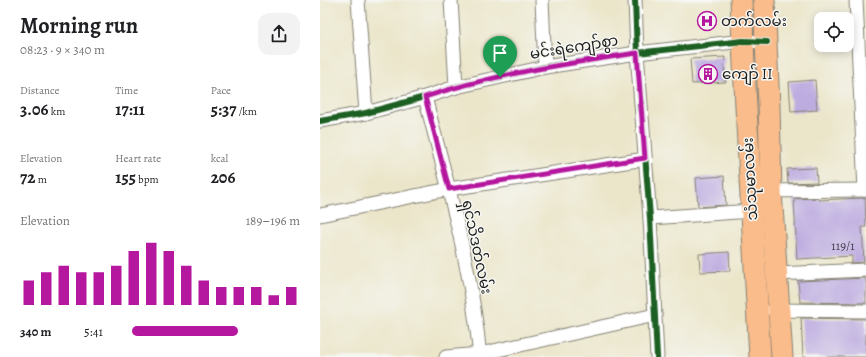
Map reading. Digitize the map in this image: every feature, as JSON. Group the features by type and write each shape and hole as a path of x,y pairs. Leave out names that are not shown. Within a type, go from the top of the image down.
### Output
{"main road":[{"name":"သံသုမာလမ်း","path":"741,0 743,41 758,198 776,274 782,357"},
{"name":"သံသုမာလမ်း","path":"760,357 757,311 758,198 767,42 764,0"}],"street":[{"path":"358,0 366,113"},
{"path":"452,0 456,87"},
{"path":"542,0 545,67"},
{"path":"635,0 637,53 650,218 657,357"},
{"path":"650,218 758,198 865,190 862,34 856,0"},
{"name":"မင်းရဲကျော်စွာ","path":"320,121 366,113 456,87 545,67 637,53 743,41 767,42"},
{"name":"ရှင်သိဒတ်လမ်း","path":"425,97 449,189 468,274 480,356"},
{"path":"320,215 449,189 645,158"},
{"path":"776,274 866,270"},
{"path":"757,311 866,311"},
{"path":"446,357 480,356 655,315"}],"building":[{"name":"ကျော် II","path":"725,57 724,67 726,82 692,84 690,59"},
{"path":"815,80 817,110 791,112 789,82"},
{"path":"816,168 817,182 788,183 787,169"},
{"path":"724,176 726,205 698,207 696,178"},
{"path":"818,198 818,200 865,198 866,227 862,227 864,262 852,263 852,256 797,259 794,199"},
{"path":"729,252 730,271 700,272 699,254"},
{"path":"866,278 866,303 800,302 798,281"},
{"path":"801,318 866,319 866,357 803,357"}],"cycle path":[{"path":"635,0 637,53 650,218 657,357"},
{"path":"320,121 366,113 456,87 545,67 637,53 743,41 767,42"}],"place":[{"name":"တက်လမ်း","path":"707,21"},
{"name":"ကျော် II","path":"708,74"}],"route":[{"path":"637,53 645,158 449,189 425,97 456,87 500,77 545,67 637,53"}]}
